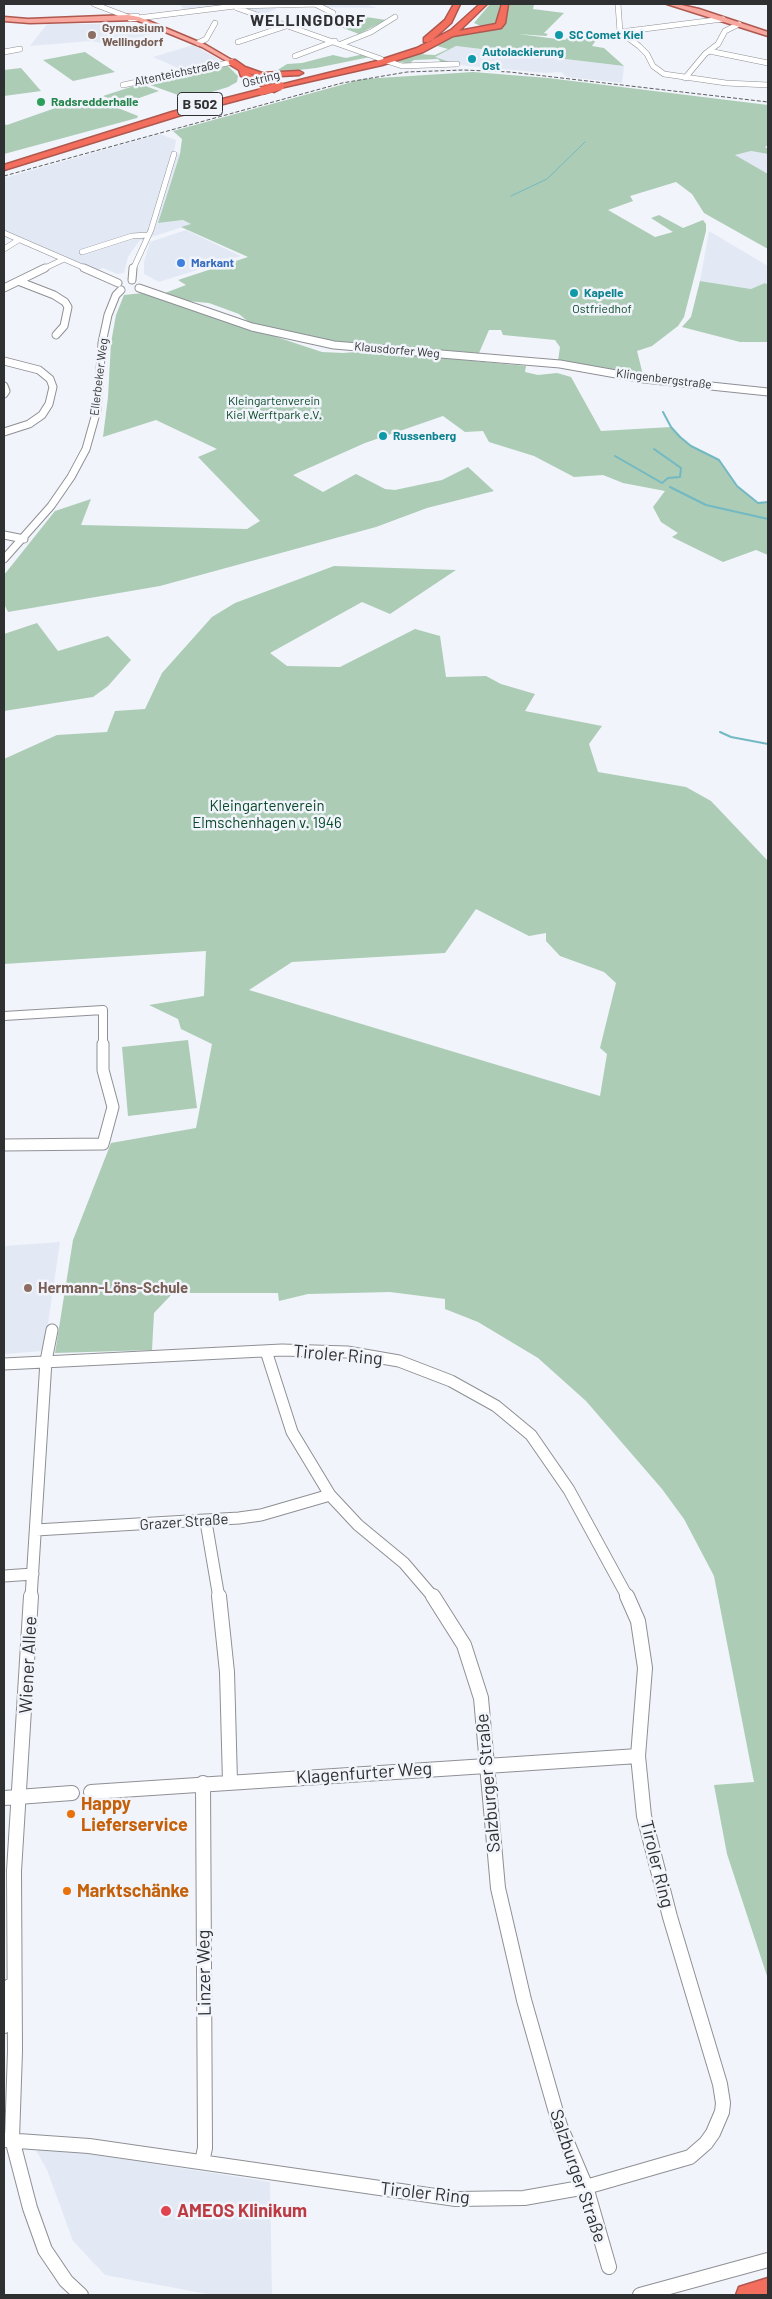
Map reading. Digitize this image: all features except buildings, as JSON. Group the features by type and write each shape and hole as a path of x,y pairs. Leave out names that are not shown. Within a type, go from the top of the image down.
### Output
{"highway":[{"path":"418,46 436,33 448,21 457,4"},
{"path":"246,72 274,76 380,61 418,46 456,25 476,4"},
{"path":"442,40 473,16 484,4"},
{"path":"158,119 231,104 278,87 317,83 442,40 462,31 495,27 501,23 505,4"},
{"path":"473,16 474,25 495,27"},
{"path":"232,62 246,72 278,87"},
{"path":"259,88 266,81 311,71"},
{"path":"246,72 242,85 259,88"},
{"path":"246,72 259,88"},
{"name":"Ostring","path":"73,143 142,120 259,88 278,87"},
{"name":"Ostring","path":"73,143 259,88"},
{"path":"142,120 211,95"},
{"path":"4,166 73,143"},
{"path":"747,2295 768,2289"}],"main road":[{"path":"670,4 768,34"},
{"path":"129,18 198,43 232,62"},
{"path":"4,19 74,22 137,18 150,25"}],"street":[{"path":"94,4 129,18 158,16"},
{"path":"315,4 333,13"},
{"path":"137,18 234,5 320,4"},
{"path":"618,4 620,32 645,52 653,66 660,72 685,78 726,83 768,85"},
{"path":"234,5 286,26 334,41 380,61 402,66 457,64"},
{"path":"106,8 114,6"},
{"path":"150,25 148,21 158,16"},
{"path":"341,44 371,32 395,17"},
{"path":"620,32 723,19"},
{"name":"Altenteichstraße","path":"198,43 206,40 215,23"},
{"path":"685,78 709,51 718,44 725,31 739,24"},
{"path":"238,42 286,26"},
{"path":"295,56 334,41"},
{"path":"4,52 20,49"},
{"path":"709,51 768,63"},
{"name":"Altenteichstraße","path":"123,85 232,62"},
{"path":"4,233 118,283 132,280 134,264 148,235 174,154"},
{"path":"82,252 132,236 148,235"},
{"path":"4,249 17,240"},
{"path":"4,288 62,260"},
{"name":"Klausdorfer Weg","path":"132,280 140,283 139,288"},
{"path":"18,281 54,295 65,302 68,307 64,326 56,335"},
{"path":"118,283 116,287 121,290"},
{"name":"Klausdorfer Weg","path":"121,290 139,288 252,327 334,345 560,364"},
{"name":"Ellerbeker Weg","path":"4,559 24,539 61,492 86,449 97,410 102,343 108,315 116,295 121,290"},
{"path":"4,361 39,370 50,379 52,387 49,404 42,415 29,424 4,432"},
{"name":"Klingenbergstraße","path":"560,364 644,379 768,392"},
{"path":"4,386 6,391 4,394"},
{"path":"4,535 24,539"},
{"path":"4,1016 103,1010 103,1070 113,1106 103,1144 4,1145"},
{"name":"Wiener Allee","path":"52,1330 46,1361 20,1797 9,1871 15,2050 8,2140 45,2250 66,2281 81,2295"},
{"name":"Tiroler Ring","path":"4,1364 321,1350 399,1361 426,1370 496,1406 531,1435 569,1490 629,1600 638,1621 645,1668 638,1756 646,1826 670,1917 720,2084 722,2112 713,2133 690,2157 668,2165 586,2187 524,2198 456,2199 89,2146 8,2140"},
{"name":"Salzburger Straße","path":"266,1351 292,1432 330,1495 358,1524 404,1563 446,1614 464,1645 478,1684 484,1729 497,1883 524,2000 560,2126 586,2187 609,2267"},
{"name":"Grazer Straße","path":"36,1530 206,1522 261,1515 330,1495"},
{"path":"206,1522 223,1623 227,1672 230,1782"},
{"path":"4,1576 33,1574"},
{"name":"Klagenfurter Weg","path":"91,1792 487,1764 638,1756"},
{"name":"Linzer Weg","path":"202,2162 206,2148 203,1783"},
{"path":"4,1798 72,1793"},
{"name":"Wiener Allee","path":"4,2026 13,1968"},
{"path":"640,2295 768,2260"}],"shaded area":[{"path":"179,4 365,4 377,8 280,7 261,16 233,6 187,12"},
{"name":"Gymnasium Wellingdorf","path":"47,24 124,24 159,32 110,45 91,41 30,46"},
{"path":"193,45 224,62 185,71 153,57"},
{"path":"456,46 624,66 622,83 566,77 561,72 546,73 460,65 435,57"},
{"path":"160,134 176,140 174,151 180,154 158,223 183,220 192,224 139,241 128,257 124,273 117,274 103,268 97,270 4,230 4,178"},
{"path":"751,151 768,154 768,174 734,155"},
{"path":"186,230 241,256 159,282 144,274 144,262 150,242"},
{"path":"709,231 768,266 768,285 765,283 751,289 700,281"},
{"name":"Hermann-Löns-Schule","path":"60,1242 44,1351 4,1354 4,1246"},
{"name":"AMEOS Klinikum","path":"33,2145 270,2182 272,2295 213,2295 105,2275 73,2241 47,2170"}],"green space":[{"path":"490,4 503,4 499,23 483,27 474,23"},
{"path":"507,4 534,4 533,9 564,13 544,33 548,34 546,36 518,34 565,40 569,36 583,37 594,32 601,33 592,46 604,48 624,66 456,46 435,57 453,63 443,64 438,59 414,60 411,62 412,65 397,61 417,54 435,55 448,49 437,46 457,34 499,27"},
{"path":"350,15 386,20 359,34 338,26 336,18"},
{"path":"85,52 115,72 73,81 43,60"},
{"path":"364,54 370,57 316,68 273,73 287,64 302,63 333,55 346,58"},
{"path":"226,64 238,76 237,82 228,87 189,99 142,82"},
{"path":"21,68 41,91 4,96 4,70"},
{"name":"Ostfriedhof","path":"473,72 548,78 768,105 768,145 765,147 768,149 768,154 751,151 735,155 768,174 768,249 704,213 692,194 676,182 630,196 633,201 608,210 655,237 673,232 651,218 659,215 683,228 703,220 706,224 706,231 684,317 678,326 652,346 637,351 643,375 558,361 560,347 555,340 503,335 501,330 489,330 479,353 338,342 251,324 239,314 209,303 187,301 165,293 186,285 178,280 248,257 181,227 191,224 183,220 158,223 180,154 182,139 173,131 363,79"},
{"path":"140,84 159,91 122,104 103,96"},
{"path":"81,99 108,104 138,116 137,118 4,154 4,124 7,125"},
{"path":"700,281 751,289 765,283 768,285 768,342 740,342 682,327 691,317"},
{"name":"Kleingartenverein Kiel Werftpark e.V.","path":"143,293 322,352 370,351 526,366 525,372 538,375 557,373 571,377 601,431 671,427 691,446 719,460 737,486 757,503 768,502 768,555 756,550 723,562 672,537 678,533 661,522 653,507 665,491 623,483 603,475 574,477 534,456 489,442 483,431 465,432 443,416 365,443 293,475 323,492 356,474 385,489 395,490 442,480 468,467 494,491 427,508 376,527 160,586 8,612 4,604 4,575 55,511 91,499 81,525 247,529 260,521 198,457 217,449 156,420 103,437 108,397 111,343 116,315 124,295"},
{"name":"Kleingartenverein Elmschenhagen v. 1946","path":"334,566 456,570 390,614 362,602 270,653 287,666 340,667 415,629 440,636 446,677 486,676 501,684 535,694 525,711 602,726 589,744 598,772 686,787 711,801 768,861 768,1979 727,1854 714,1785 754,1782 714,1576 684,1519 662,1489 586,1401 538,1358 478,1322 445,1309 445,1299 390,1292 308,1294 279,1301 278,1293 173,1293 154,1313 152,1350 55,1353 73,1240 111,1143 196,1128 212,1044 181,1029 178,1019 149,1005 204,996 206,951 4,964 4,759 57,735 107,732 115,711 145,709 162,673 212,617 235,603","holes":["476,909 529,936 546,933 546,941 560,956 604,972 616,983 600,1048 607,1054 600,1096 249,990 292,962 445,953"]},
{"path":"37,623 58,651 108,636 131,660 108,686 93,697 4,711 4,634"},
{"path":"188,1040 197,1108 128,1116 122,1047"}],"waterway":[{"path":"511,196 547,179 585,142"},
{"path":"663,412 671,427 680,437 691,446 719,460 737,486 758,503 768,502"},
{"path":"615,456 662,483 668,478 680,477 681,468 654,449"},
{"path":"670,487 706,505 768,519"},
{"path":"720,732 731,737 768,744"}],"railway":[{"path":"4,176 342,83 407,72 463,70 510,72 768,102"}],"place":[{"name":"Gymnasium Wellingdorf","path":"92,35"},
{"name":"SC Comet Kiel","path":"559,35"},
{"name":"Autolackierung Ost","path":"472,59"},
{"name":"Radsredderhalle","path":"41,102"},
{"name":"Markant","path":"181,263"},
{"name":"Kapelle","path":"574,293"},
{"name":"Russenberg","path":"383,436"},
{"name":"Hermann-Löns-Schule","path":"28,1288"},
{"name":"Happy Lieferservice","path":"71,1814"},
{"name":"Marktschänke","path":"67,1891"},
{"name":"AMEOS Klinikum","path":"166,2211"}],"district":[{"name":"WELLINGDORF","path":"308,21"}]}
